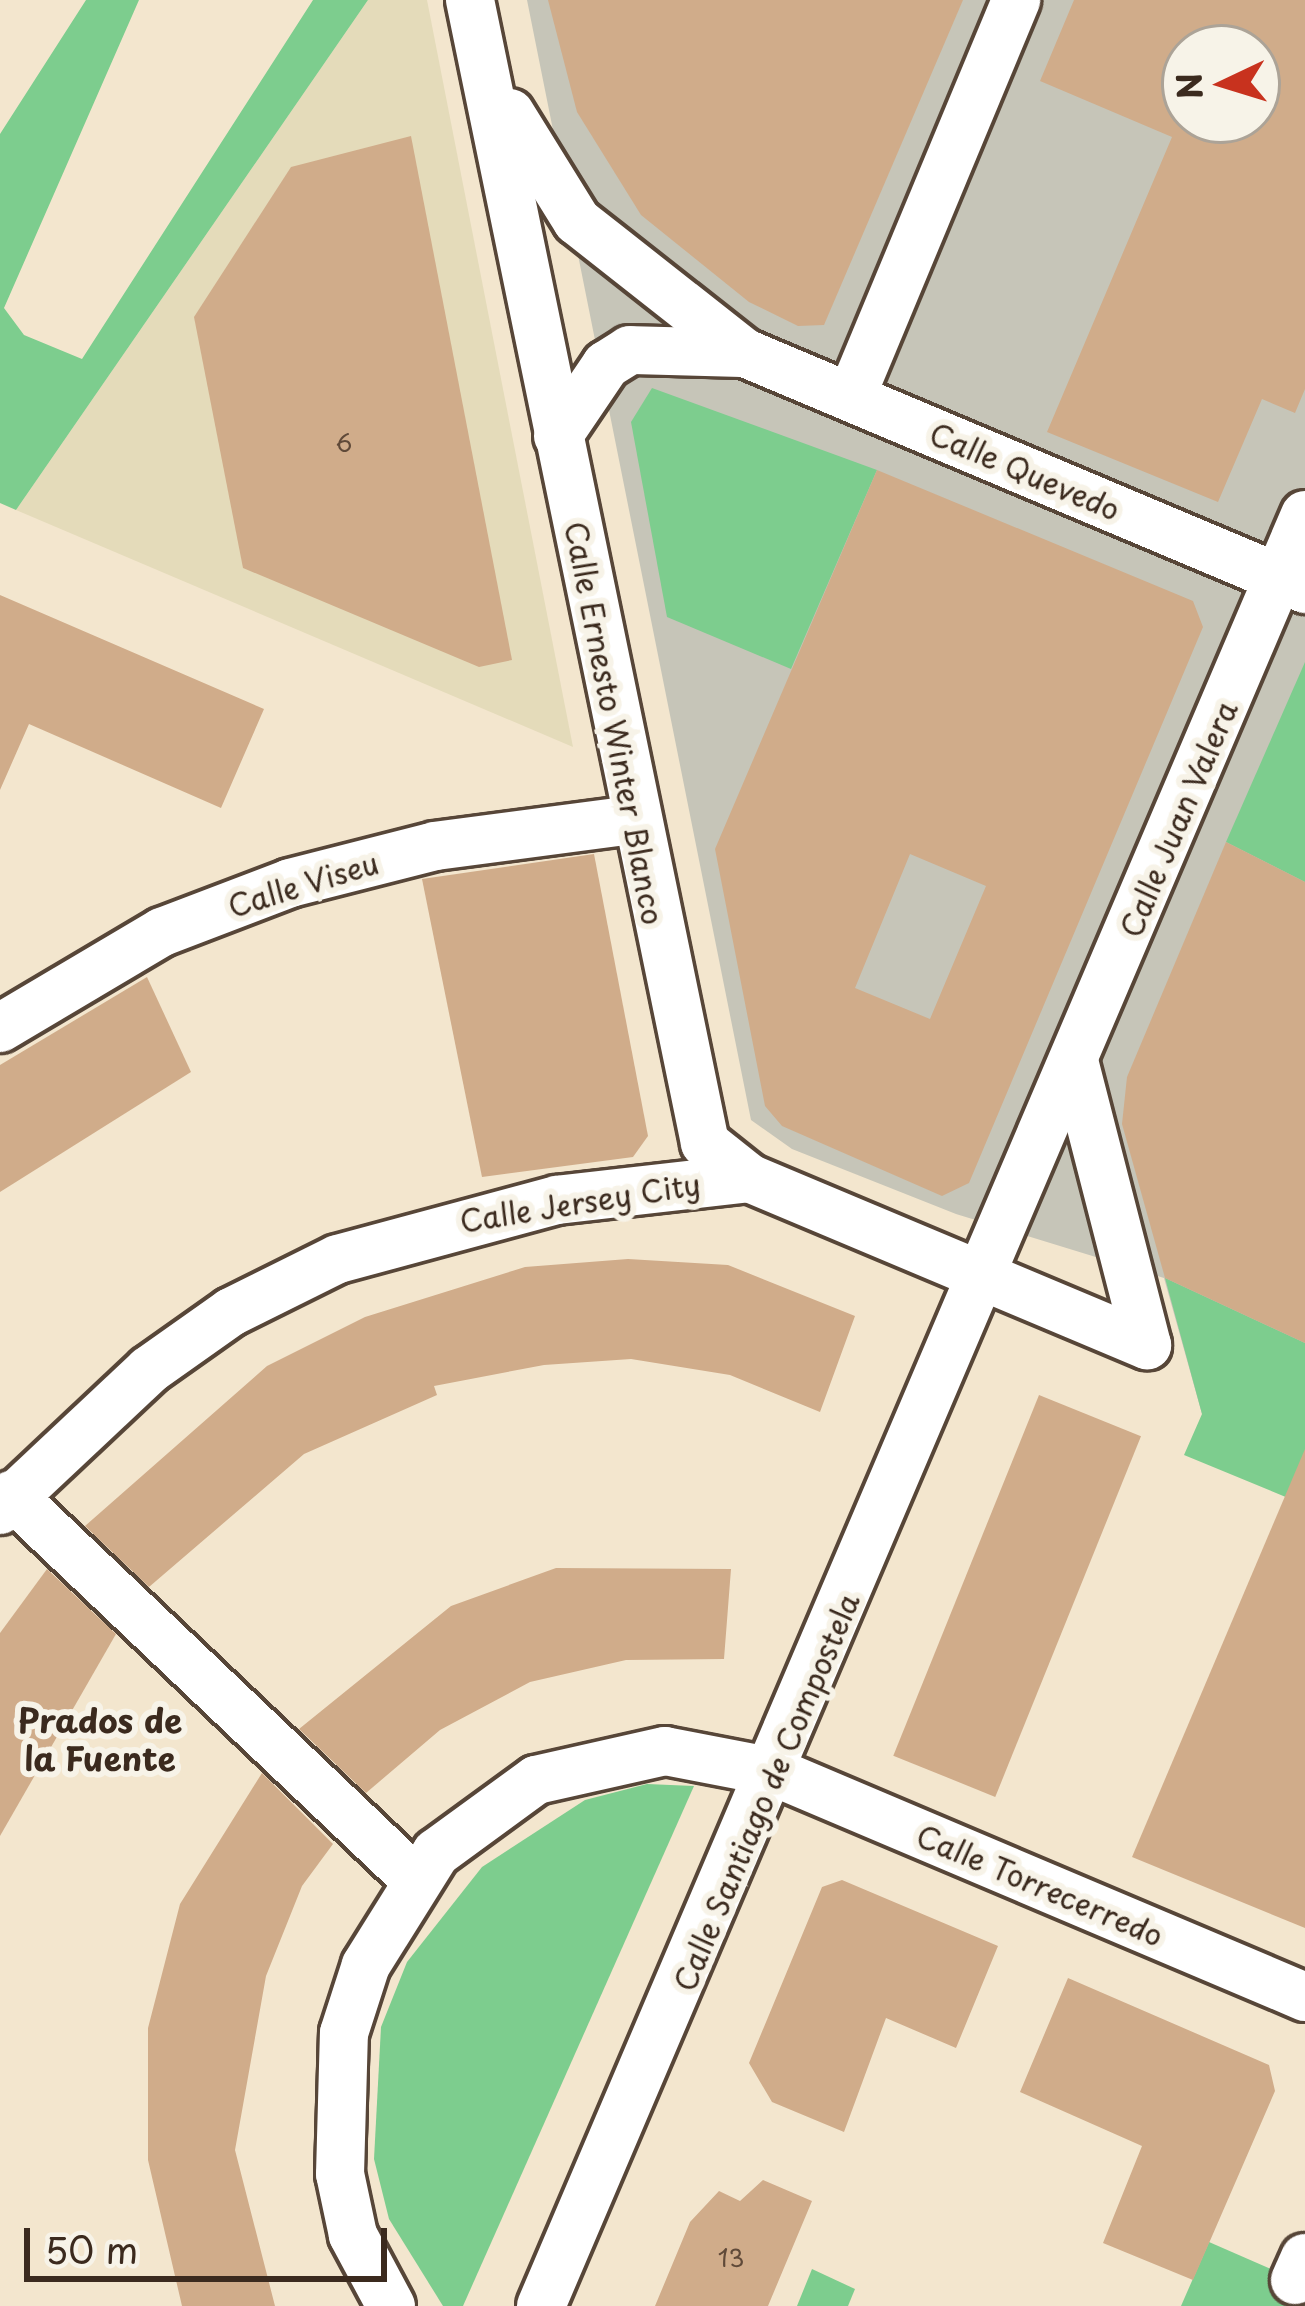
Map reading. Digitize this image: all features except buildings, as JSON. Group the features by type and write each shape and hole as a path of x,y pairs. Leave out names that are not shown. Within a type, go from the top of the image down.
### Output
{"street":[{"name":"Calle Ernesto Winter Blanco","path":"470,0 633,820 694,1117 704,1144 749,1178 981,1275"},
{"path":"850,397 1016,0"},
{"name":"Calle Quevedo","path":"480,49 532,161 577,221 746,352 1293,584"},
{"name":"Calle Quevedo","path":"558,436 605,365 630,350 746,352"},
{"name":"Calle Juan Valera","path":"981,1275 1074,1060 1293,584 1305,515"},
{"name":"Calle Viseu","path":"0,1028 162,932 290,883 435,847 633,820"},
{"path":"981,1275 1147,1345 1074,1060"},
{"name":"Calle Jersey City","path":"6,1502 165,1358 338,1259 557,1200 749,1178"},
{"name":"Calle Santiago de Compostela","path":"542,2306 774,1772 981,1275"},
{"path":"6,1502 417,1881"},
{"name":"Calle Torrecerredo","path":"392,2306 353,2235 335,2106 366,1965 417,1881 520,1791 601,1759 665,1751 774,1772 1305,1997"}],"shaded area":[{"path":"368,0 427,0 573,747 16,510"},
{"path":"527,0 1305,0 1305,1456 1202,1414 1164,1278 956,1214 792,1149 751,1120"}],"green space":[{"path":"86,0 139,0 4,308 24,335 82,359 313,0 368,0 16,510 0,503 0,134"},
{"path":"652,388 877,470 791,669 667,617 631,422"},
{"path":"1305,662 1305,882 1226,842"},
{"path":"1165,1278 1305,1343 1305,1505 1184,1455 1202,1414"},
{"path":"647,1784 694,1786 463,2306 443,2306 389,2219 374,2159 381,2027 407,1962 482,1867 585,1800"},
{"path":"1209,2242 1305,2284 1305,2306 1181,2306"},
{"path":"812,2269 855,2289 848,2306 797,2306"}],"district":[{"name":"Prados de la Fuente","path":"100,1739"}]}
